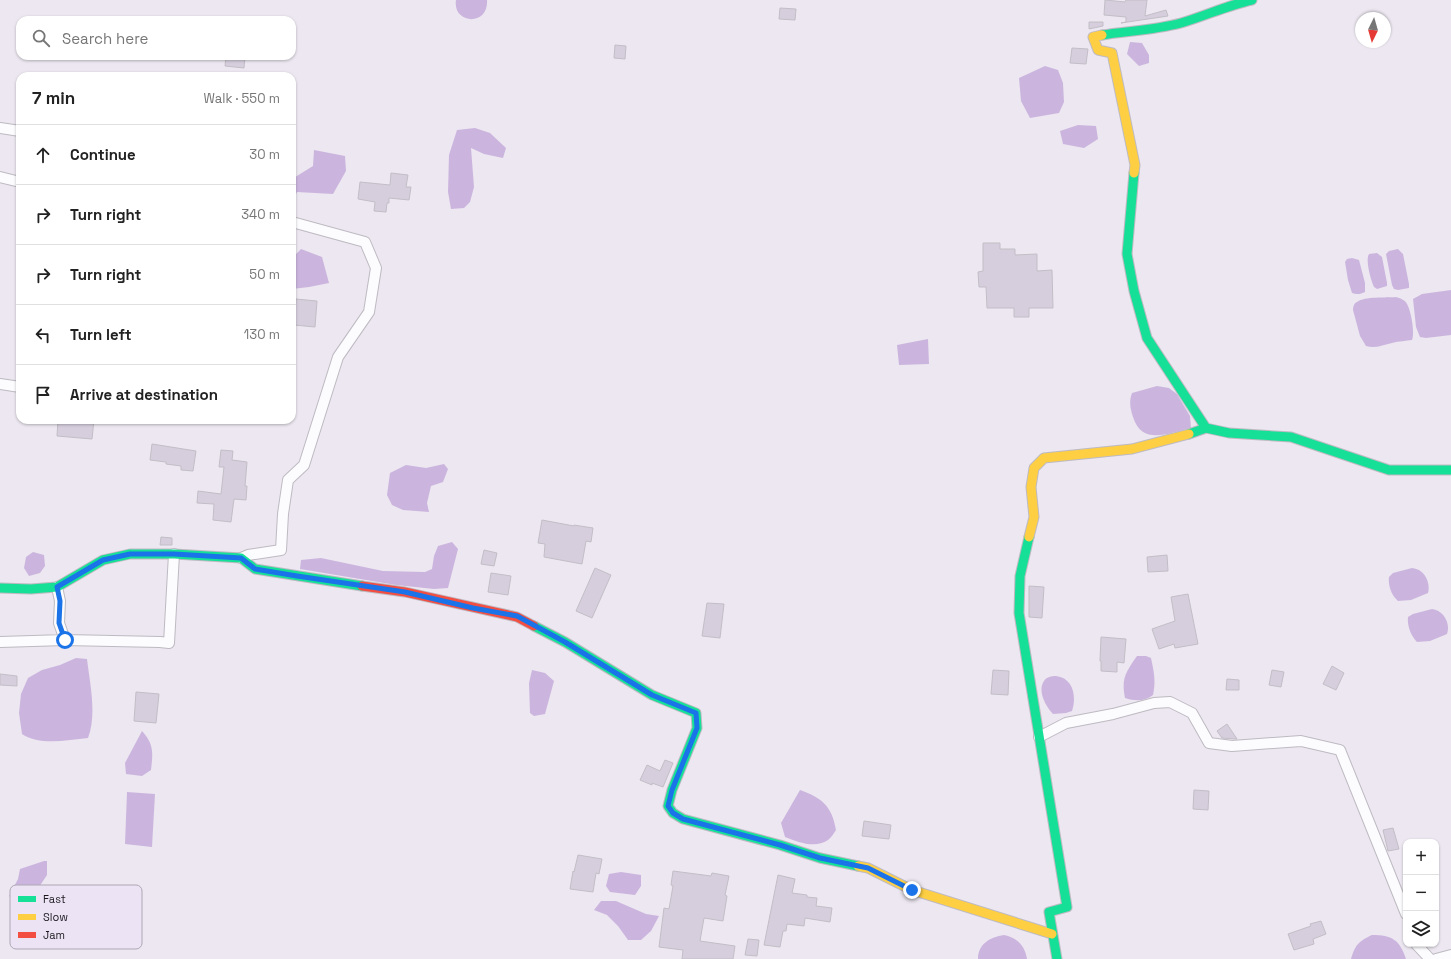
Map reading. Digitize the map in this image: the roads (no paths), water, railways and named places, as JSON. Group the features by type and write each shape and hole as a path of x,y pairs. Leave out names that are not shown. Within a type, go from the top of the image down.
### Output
{"street":[{"path":"1206,428 1147,338 1134,291 1127,254 1135,165 1112,53 1098,50 1093,37 1117,32 1154,29 1193,20 1235,3 1252,0"},
{"path":"0,128 16,130"},
{"path":"0,177 16,181"},
{"path":"0,588 31,589 57,587 103,560 130,554 174,554 241,558 248,555 281,550 283,514 288,480 304,465 338,357 369,312 376,268 365,242 296,223"},
{"path":"0,384 16,386"},
{"path":"1057,959 1048,912 1067,907 1019,613 1020,576 1034,517 1031,486 1034,468 1044,458 1132,449 1182,437 1206,428 1229,433 1291,437 1389,470 1451,470"},
{"path":"0,642 65,640 160,642 169,644 174,554"},
{"path":"241,558 255,569 405,592 473,608 517,616 565,642 652,695 696,713 697,728 672,790 668,806 673,813 683,819 780,845 820,858 868,868 912,890 1052,934"},
{"path":"57,587 60,601 59,623 65,640"},
{"path":"1039,737 1066,723 1112,714 1154,703 1170,702 1192,713 1208,743 1232,746 1301,742 1340,750 1405,911"},
{"path":"1419,947 1430,959"},
{"path":"1436,959 1451,955"}]}
